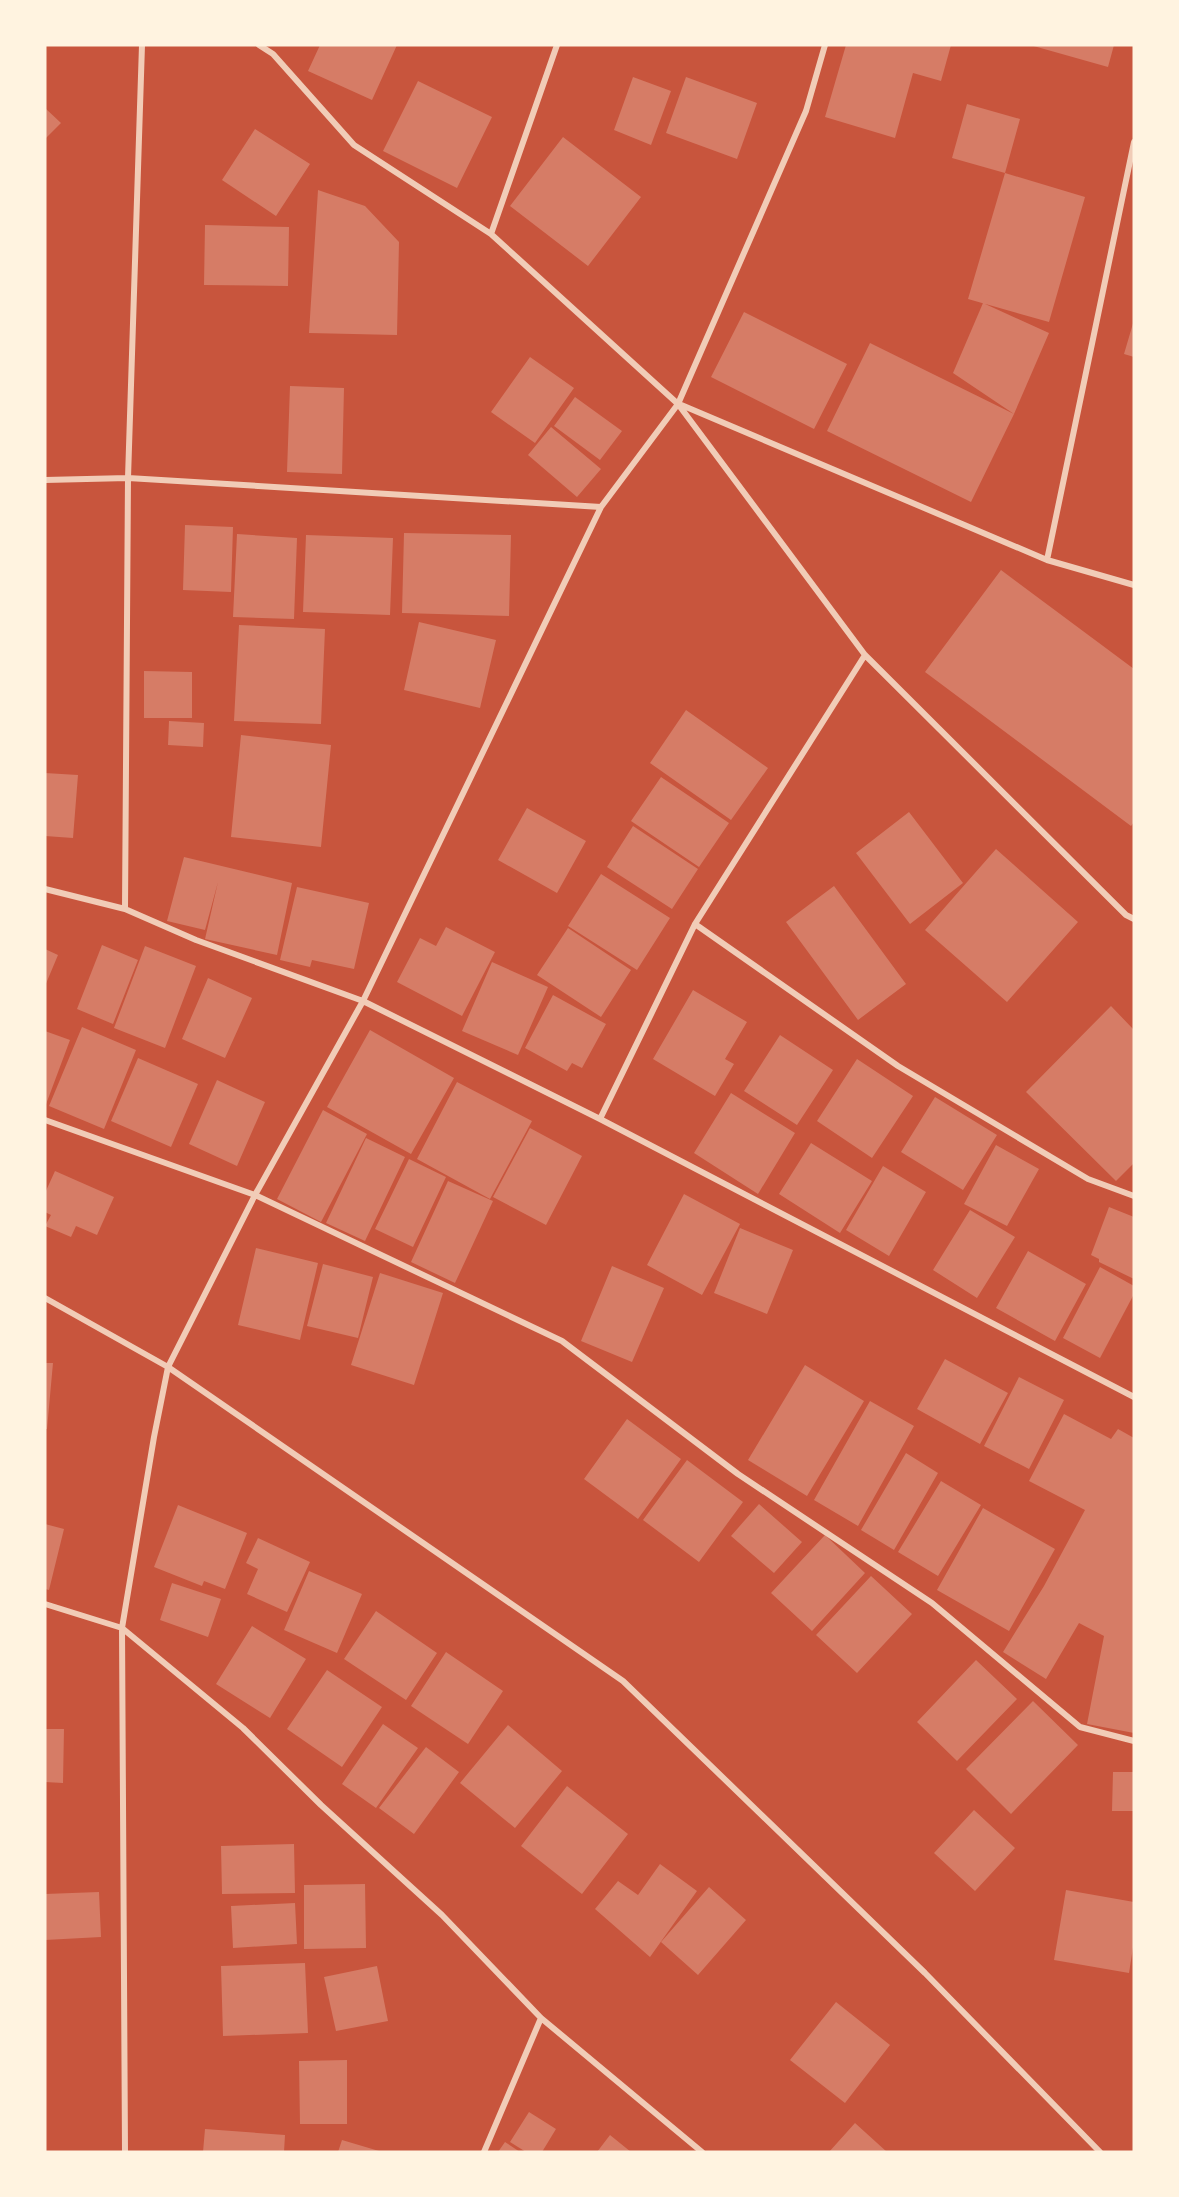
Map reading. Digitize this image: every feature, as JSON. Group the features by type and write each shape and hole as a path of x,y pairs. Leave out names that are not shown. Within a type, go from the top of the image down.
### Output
{"street":[{"path":"125,909 128,478 142,45"},
{"path":"259,45 273,54 354,145 490,234 678,404 865,655 1126,915 1134,919"},
{"path":"273,54 275,45"},
{"path":"490,234 557,45"},
{"path":"125,2152 122,1628 168,1367 255,1195 363,1001 601,507 678,404 806,111 825,45"},
{"path":"1047,560 1134,142"},
{"path":"678,404 1047,560 1134,585"},
{"path":"45,480 128,478 601,507"},
{"path":"600,1119 695,924 865,655"},
{"path":"45,889 125,909 196,940 363,1001 600,1119 1134,1397"},
{"path":"695,924 898,1066 1088,1179 1134,1196"},
{"path":"45,1120 255,1195 562,1341 738,1474 932,1603 1080,1726 1134,1741"},
{"path":"45,1298 168,1367 623,1682 925,1973 1100,2152"},
{"path":"45,1604 122,1628 243,1728 321,1805 442,1914 541,2018 702,2152"},
{"path":"484,2152 541,2018"}],"building":[{"path":"320,45 397,45 372,100 308,71"},
{"path":"846,45 951,45 941,81 913,73 895,138 825,117"},
{"path":"1030,45 1114,45 1108,67"},
{"path":"633,77 671,91 651,145 614,130"},
{"path":"686,77 757,103 737,159 666,133"},
{"path":"418,81 492,117 457,188 383,151"},
{"path":"967,104 1020,119 1005,173 952,158"},
{"path":"45,108 61,123 45,139"},
{"path":"255,129 310,164 276,216 222,180"},
{"path":"563,137 641,197 588,266 510,206"},
{"path":"1005,173 1085,197 1049,322 968,299"},
{"path":"318,190 365,206 399,242 397,335 309,333"},
{"path":"205,225 289,227 288,286 204,285"},
{"path":"983,303 1049,333 1014,414 953,373"},
{"path":"744,312 847,364 814,429 711,377"},
{"path":"1134,320 1134,357 1124,354"},
{"path":"870,343 1014,414 971,502 827,431"},
{"path":"530,357 574,388 535,443 491,412"},
{"path":"290,386 344,388 342,474 287,472"},
{"path":"575,397 622,431 600,460 554,426"},
{"path":"551,427 601,469 577,497 528,455"},
{"path":"185,525 233,527 231,592 183,590"},
{"path":"404,533 511,535 509,616 402,613"},
{"path":"237,534 297,538 294,619 233,617"},
{"path":"306,535 393,538 390,615 303,612"},
{"path":"1001,570 1134,669 1134,822 1131,826 925,672"},
{"path":"419,622 496,640 480,708 404,690"},
{"path":"239,625 325,629 321,724 234,721"},
{"path":"144,671 192,672 192,718 144,718"},
{"path":"686,710 768,768 731,820 650,763"},
{"path":"169,721 204,723 203,747 168,745"},
{"path":"241,735 331,745 321,847 231,837"},
{"path":"45,773 78,775 73,838 45,836"},
{"path":"661,777 729,823 699,867 631,821"},
{"path":"527,808 586,841 557,893 498,860"},
{"path":"909,812 963,883 910,924 856,853"},
{"path":"633,826 698,869 672,909 607,867"},
{"path":"996,849 1078,922 1007,1002 925,930"},
{"path":"184,857 292,883 277,955 205,939 218,882 205,930 167,921"},
{"path":"601,874 670,918 637,970 568,926"},
{"path":"834,886 906,984 858,1020 786,922"},
{"path":"297,887 369,903 354,969 312,960 310,967 280,960"},
{"path":"446,927 495,952 462,1016 397,982 420,938 436,946"},
{"path":"568,928 631,970 601,1017 537,975"},
{"path":"102,945 138,960 113,1024 77,1009"},
{"path":"145,946 196,966 165,1048 114,1028"},
{"path":"45,949 58,955 45,986"},
{"path":"492,962 548,987 518,1055 462,1031"},
{"path":"208,978 252,998 225,1058 182,1039"},
{"path":"693,990 747,1022 725,1059 734,1064 715,1096 653,1059"},
{"path":"553,995 606,1024 582,1068 572,1063 567,1071 525,1048"},
{"path":"1111,1006 1134,1030 1134,1163 1116,1181 1026,1092"},
{"path":"82,1027 136,1050 104,1129 49,1106"},
{"path":"370,1030 454,1078 411,1154 327,1107"},
{"path":"45,1031 70,1040 45,1107"},
{"path":"780,1035 833,1070 797,1125 744,1091"},
{"path":"138,1058 198,1084 171,1147 111,1121"},
{"path":"857,1059 913,1096 872,1158 817,1121"},
{"path":"217,1080 265,1102 237,1166 189,1144"},
{"path":"457,1082 532,1121 490,1199 417,1159"},
{"path":"731,1093 795,1133 758,1194 694,1153"},
{"path":"935,1097 997,1135 963,1190 901,1152"},
{"path":"323,1110 367,1134 321,1222 277,1199"},
{"path":"530,1128 582,1156 546,1225 493,1197"},
{"path":"366,1138 405,1157 365,1241 326,1223"},
{"path":"811,1143 872,1181 840,1233 779,1194"},
{"path":"996,1145 1039,1169 1007,1226 964,1204"},
{"path":"409,1159 446,1177 413,1247 375,1229"},
{"path":"883,1166 926,1192 889,1256 846,1230"},
{"path":"55,1171 114,1197 97,1235 76,1226 71,1237 45,1226 51,1215 45,1212 45,1193"},
{"path":"448,1181 493,1201 455,1283 411,1262"},
{"path":"684,1194 740,1224 702,1295 647,1265"},
{"path":"1109,1207 1134,1217 1134,1279 1099,1262 1099,1259 1091,1255"},
{"path":"970,1210 1015,1237 977,1298 933,1270"},
{"path":"740,1228 793,1250 767,1314 714,1293"},
{"path":"256,1248 318,1263 300,1340 238,1325"},
{"path":"1028,1251 1086,1284 1055,1341 996,1308"},
{"path":"323,1264 373,1277 358,1338 307,1326"},
{"path":"612,1266 664,1288 632,1362 581,1341"},
{"path":"1100,1267 1134,1286 1134,1294 1100,1358 1063,1338"},
{"path":"380,1273 443,1293 414,1385 351,1365"},
{"path":"945,1359 1008,1393 980,1444 917,1409"},
{"path":"45,1363 53,1363 47,1429 45,1429"},
{"path":"805,1365 864,1401 807,1496 748,1460"},
{"path":"1019,1377 1064,1400 1029,1469 984,1446"},
{"path":"870,1401 914,1426 858,1526 814,1500"},
{"path":"1064,1414 1111,1439 1118,1429 1134,1438 1134,1733 1087,1724 1104,1636 1079,1623 1046,1679 1003,1652 1044,1586 1085,1510 1029,1481"},
{"path":"627,1419 681,1459 638,1519 584,1479"},
{"path":"906,1453 938,1473 894,1550 861,1530"},
{"path":"687,1460 743,1502 699,1562 643,1520"},
{"path":"941,1481 981,1505 938,1576 898,1552"},
{"path":"759,1504 802,1542 774,1573 731,1536"},
{"path":"178,1505 247,1533 225,1589 204,1581 202,1586 154,1567"},
{"path":"983,1508 1055,1549 1009,1631 937,1590"},
{"path":"45,1524 64,1529 49,1590 45,1589"},
{"path":"825,1535 865,1573 812,1631 771,1593"},
{"path":"258,1538 310,1562 287,1612 247,1594 258,1569 246,1563"},
{"path":"309,1571 362,1594 337,1653 284,1630"},
{"path":"871,1576 912,1614 857,1673 816,1635"},
{"path":"172,1583 221,1599 208,1637 160,1620"},
{"path":"376,1611 437,1653 406,1700 344,1659"},
{"path":"252,1626 306,1659 270,1718 216,1684"},
{"path":"446,1652 503,1691 468,1744 411,1706"},
{"path":"976,1660 1017,1699 957,1761 917,1722"},
{"path":"327,1670 382,1707 342,1767 287,1729"},
{"path":"1033,1701 1078,1745 1011,1814 966,1769"},
{"path":"383,1724 418,1748 376,1808 342,1784"},
{"path":"508,1725 562,1771 515,1828 460,1783"},
{"path":"45,1729 64,1729 63,1783 45,1782"},
{"path":"426,1747 459,1772 414,1834 379,1808"},
{"path":"1113,1772 1134,1772 1134,1811 1112,1811"},
{"path":"567,1786 628,1834 582,1894 521,1846"},
{"path":"974,1810 1015,1848 975,1891 934,1853"},
{"path":"294,1844 295,1893 222,1894 221,1846"},
{"path":"660,1864 697,1891 650,1957 595,1909 618,1881 638,1895"},
{"path":"365,1884 366,1948 304,1949 304,1885"},
{"path":"709,1887 746,1920 698,1975 661,1942"},
{"path":"1066,1890 1134,1902 1134,1941 1129,1973 1054,1960"},
{"path":"99,1892 101,1937 45,1940 45,1894"},
{"path":"295,1903 297,1944 233,1948 231,1906"},
{"path":"305,1963 308,2033 223,2036 221,1966"},
{"path":"377,1966 388,2021 336,2031 324,1977"},
{"path":"836,2002 890,2045 845,2103 790,2060"},
{"path":"347,2060 347,2124 300,2124 299,2061"},
{"path":"529,2112 556,2129 542,2152 526,2152 510,2142"},
{"path":"855,2123 887,2152 829,2152"},
{"path":"205,2129 285,2135 284,2152 203,2152"},
{"path":"610,2135 631,2152 597,2152"},
{"path":"342,2140 379,2151 379,2152 338,2152"},
{"path":"505,2142 520,2152 498,2152"}]}
